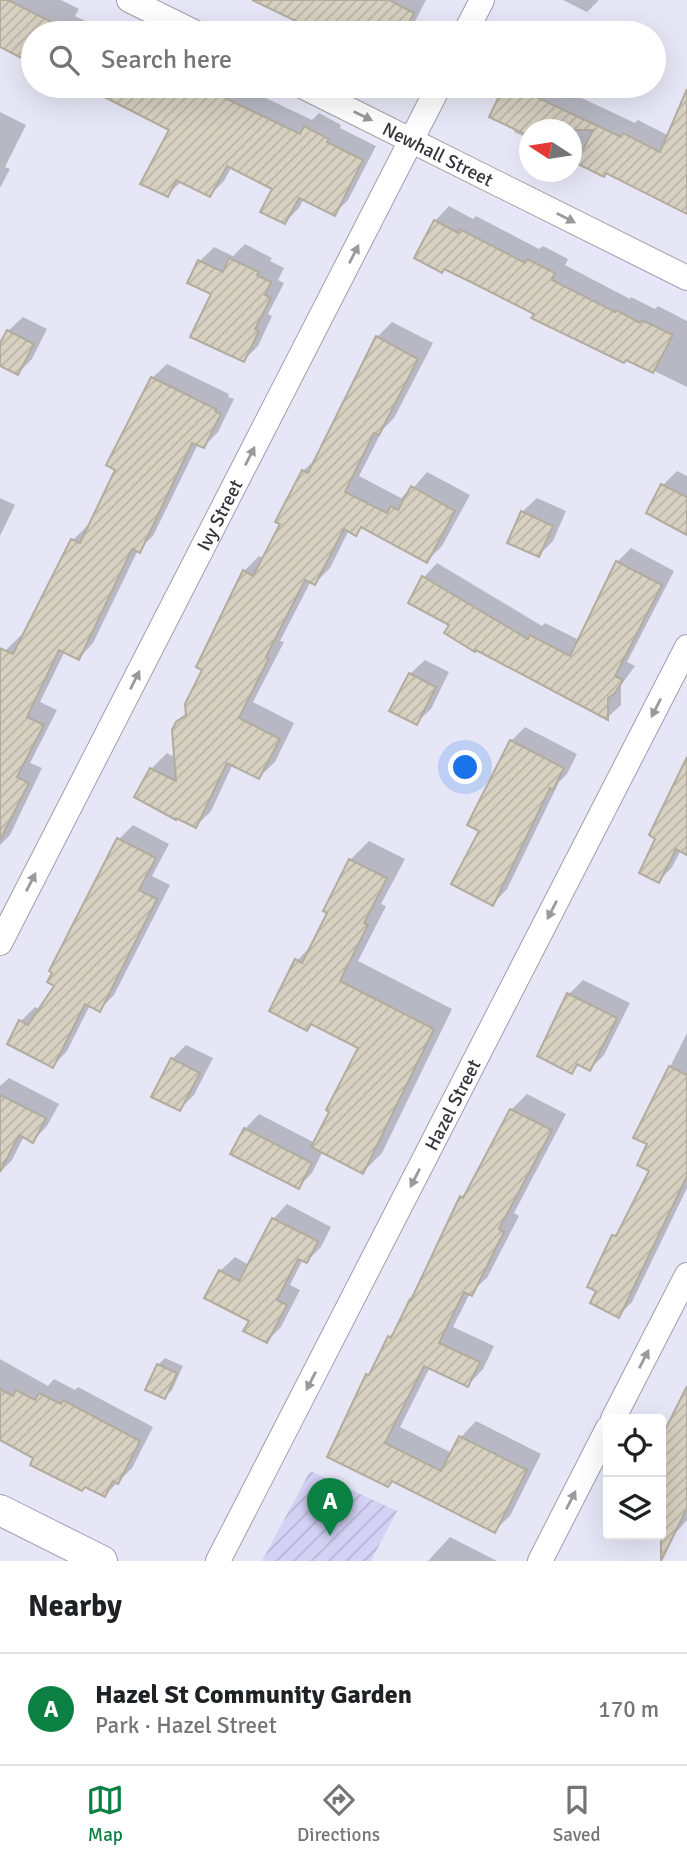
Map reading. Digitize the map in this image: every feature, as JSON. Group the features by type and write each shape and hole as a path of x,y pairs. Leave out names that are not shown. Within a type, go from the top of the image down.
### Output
{"street":[{"path":"128,0 171,21"},
{"path":"472,21 482,0"},
{"name":"Newhall Street","path":"326,98 687,278"},
{"name":"Ivy Street","path":"0,943 433,98"},
{"name":"Hazel Street","path":"218,1561 687,647"},
{"path":"616,1414 687,1275"},
{"path":"540,1561 603,1439"},
{"path":"0,1510 102,1561"}],"shaded area":[{"path":"310,1471 397,1511 371,1561 262,1561"}],"building":[{"path":"0,0 8,0 49,21 21,21 21,58 0,47"},
{"path":"252,0 389,0 414,13 410,21 296,21"},
{"path":"687,89 687,214 606,173 604,177 582,166 582,151 593,130 582,130 582,119 519,119 519,131 489,117 498,98 538,98 621,137 623,133 660,152"},
{"path":"106,98 225,98 300,134 304,126 329,139 327,142 363,160 335,216 299,198 285,224 260,212 272,189 227,166 210,197 176,180 168,197 140,184 169,130"},
{"path":"434,220 458,233 460,229 525,263 527,259 555,273 552,280 615,312 616,310 640,323 642,320 673,335 653,373 626,360 624,363 531,318 534,314 471,282 444,269 442,273 414,258"},
{"path":"229,258 259,272 257,275 271,282 265,295 271,298 255,329 259,331 244,362 190,337 211,294 187,283 198,260 223,272"},
{"path":"7,330 34,344 18,375 0,366 0,343"},
{"path":"376,336 418,359 379,435 374,433 345,492 387,513 391,506 398,510 411,486 455,511 427,563 361,527 356,536 344,529 315,585 305,580 239,718 280,739 259,779 227,763 196,828 134,797 150,768 176,781 172,730 176,722 186,715 185,704 202,670 196,667 243,570 253,576 280,524 275,522 302,470 308,473"},
{"path":"151,377 221,414 204,448 192,443 140,553 132,549 79,660 59,650 27,717 44,725 17,777 29,783 0,840 0,648 13,654 71,539 80,543 115,470 106,465"},
{"path":"661,484 687,497 687,535 646,513"},
{"path":"521,511 553,526 539,557 507,543"},
{"path":"616,561 662,585 615,676 623,680 615,693 608,698 608,720 476,650 475,652 444,633 449,625 408,603 422,576 528,639 530,635 570,656"},
{"path":"409,673 436,687 417,725 389,711"},
{"path":"510,740 564,768 553,790 550,788 493,906 451,884 479,831 467,825"},
{"path":"687,757 687,855 676,849 659,883 639,873 655,839 649,835"},
{"path":"117,838 156,858 139,890 157,899 100,1012 85,1004 53,1068 7,1044 19,1020 28,1025 54,986 47,982 52,973 49,971"},
{"path":"349,859 387,878 364,923 368,925 340,981 434,1029 363,1174 311,1147 329,1112 326,1110 358,1048 311,1024 307,1031 269,1011 295,959 302,963 327,913 323,911"},
{"path":"567,993 617,1018 590,1071 577,1064 572,1074 537,1056"},
{"path":"171,1058 200,1073 180,1111 151,1097"},
{"path":"669,1066 687,1075 687,1176 619,1318 590,1303 596,1291 587,1287 612,1235 616,1236 649,1171 637,1165 647,1144 633,1138"},
{"path":"0,1095 46,1118 33,1143 19,1135 0,1172"},
{"path":"510,1109 552,1130 499,1229 504,1232 472,1296 464,1292 439,1343 480,1362 468,1387 424,1366 385,1443 441,1471 459,1436 527,1470 495,1533 392,1481 388,1487 327,1457 366,1374 369,1375 388,1336 391,1338 460,1196 463,1198"},
{"path":"244,1128 312,1163 299,1189 230,1154"},
{"path":"272,1218 318,1241 307,1263 298,1259 277,1300 287,1305 267,1343 243,1331 249,1321 204,1298 219,1270 239,1281"},
{"path":"157,1364 177,1373 165,1399 145,1390"},
{"path":"687,1386 687,1508 661,1561 661,1540 666,1540 666,1428"},
{"path":"0,1389 13,1396 16,1390 35,1400 39,1393 61,1404 63,1400 140,1441 118,1484 113,1481 105,1497 85,1487 82,1491 30,1465 33,1458 0,1440"}],"place":[{"name":"Hazel St Community Garden","path":"330,1536"}]}
